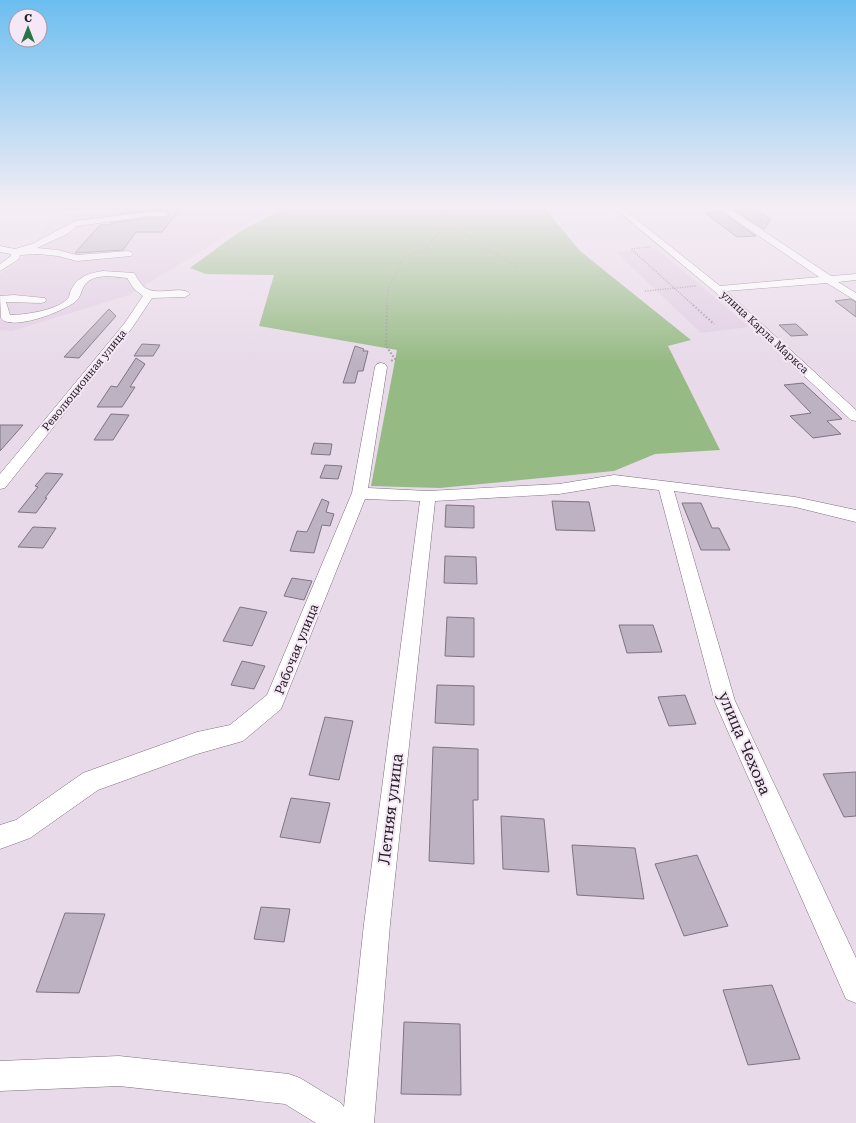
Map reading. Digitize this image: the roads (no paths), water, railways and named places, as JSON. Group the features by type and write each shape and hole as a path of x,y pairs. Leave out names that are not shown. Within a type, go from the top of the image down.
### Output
{"street":[{"path":"0,268 14,258"},
{"name":"улица Карла Маркса","path":"681,258 718,289 856,417"},
{"path":"799,258 856,298"},
{"path":"41,300 14,298 0,299 6,318 33,318 50,313 73,299 76,286 87,278 100,275 131,275 134,284 142,292 149,296 185,294"},
{"path":"718,289 856,276"},
{"path":"0,290 15,290"},
{"name":"Революционная улица","path":"0,484 128,326 149,296"},
{"name":"Рабочая улица","path":"0,837 22,830 91,781 197,743 235,734 274,702 360,493 381,367"},
{"path":"360,493 428,496 559,489 614,480 795,502 856,516"},
{"name":"улица Чехова","path":"665,485 725,702 856,990"},
{"name":"Летняя улица","path":"358,1123 377,924 428,496"},
{"path":"0,1076 120,1071 289,1089 330,1114 338,1123"}]}
